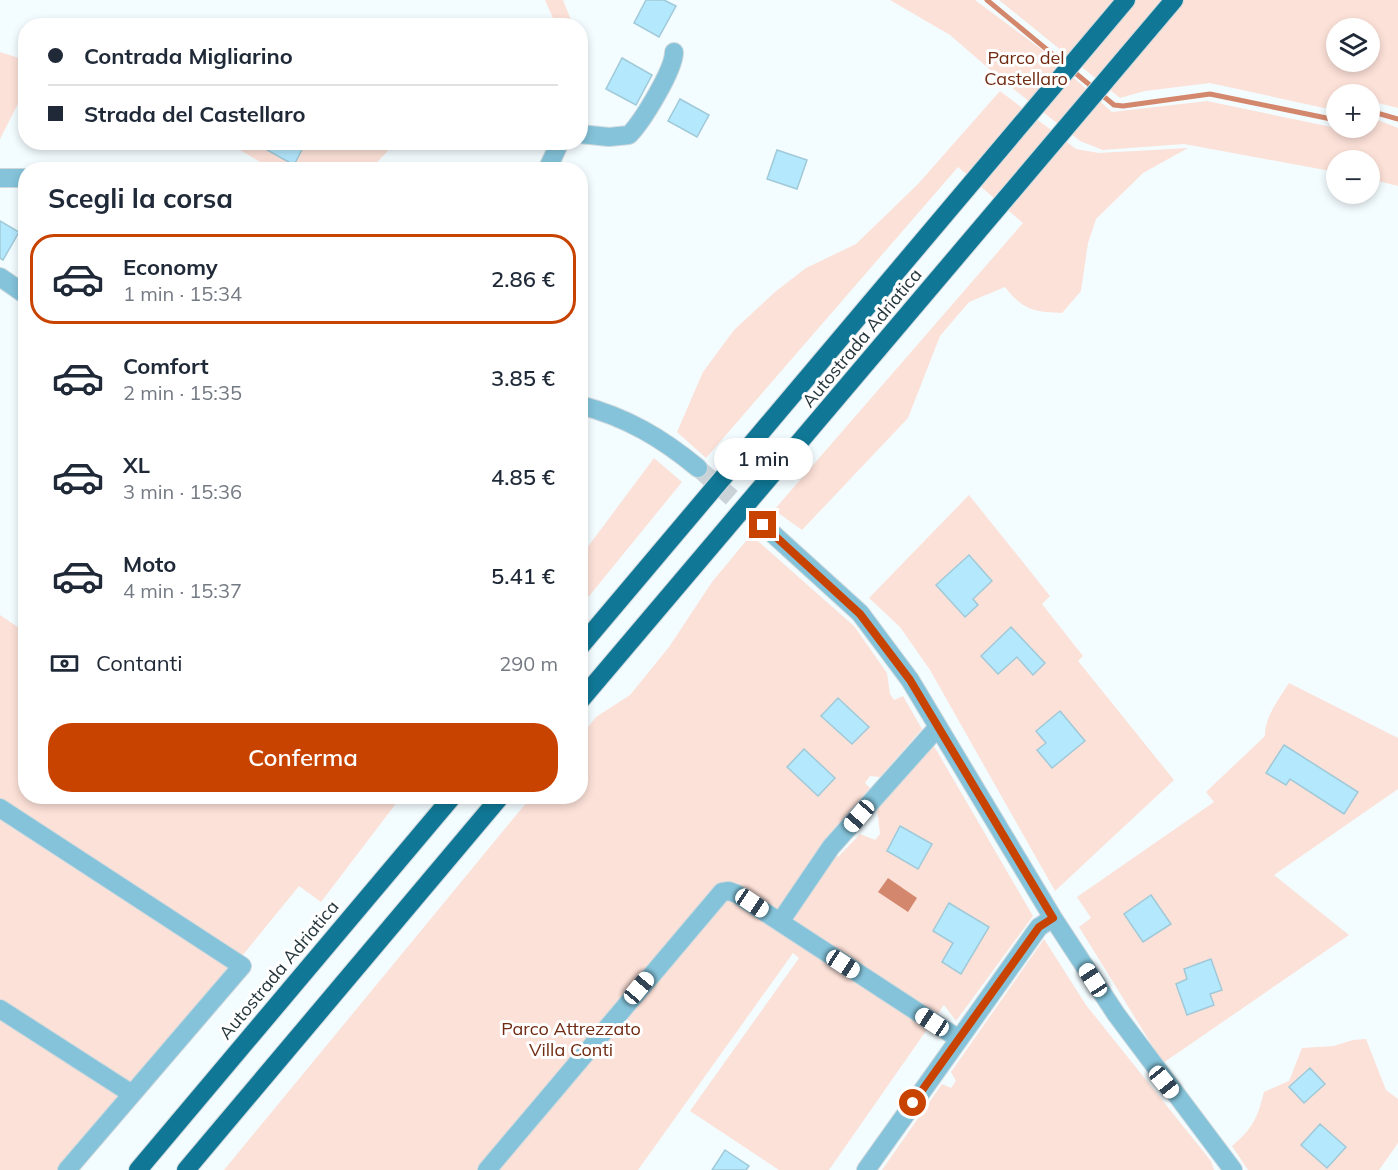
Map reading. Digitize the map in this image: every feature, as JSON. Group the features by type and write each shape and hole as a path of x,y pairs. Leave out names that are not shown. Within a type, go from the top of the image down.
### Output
{"highway":[{"name":"Autostrada Adriatica","path":"588,638 1126,0"},
{"name":"Autostrada Adriatica","path":"588,692 999,209 1173,0"},
{"name":"Autostrada Adriatica","path":"138,1170 446,804"},
{"path":"186,1170 494,804"}],"street":[{"path":"588,135 609,137 628,135 657,91 674,60 674,52"},
{"path":"0,178 18,178"},
{"path":"0,277 18,289"},
{"path":"588,408 635,425 675,449 698,468"},
{"path":"763,525 860,614 903,670 1053,918 1116,1014 1233,1170"},
{"path":"780,922 831,847 938,727"},
{"path":"0,808 242,966 67,1170"},
{"path":"487,1170 722,892 729,891 737,894 959,1039"},
{"path":"866,1170 1039,927 1053,918"},
{"path":"0,1009 132,1094"}],"green space":[{"path":"545,0 563,0 570,18 553,18"},
{"name":"Parco del Castellaro","path":"890,0 975,0 1045,52 1112,112 1207,101 1326,126 1326,138 1380,138 1380,121 1398,128 1398,186 1380,182 1380,150 1326,150 1326,170 1184,144 1103,150 1080,141 1002,80 950,35"},
{"path":"999,0 1398,0 1398,108 1380,104 1380,84 1326,84 1326,108 1324,108 1210,83 1145,91 1120,98"},
{"path":"0,52 18,58 18,104 0,139"},
{"path":"1000,91 1076,149 1099,153 1188,148 1143,173 1096,219 1088,243 1081,291 1062,313 1043,312 1029,308 1017,301 1005,287 969,302 940,336 908,418 802,530 774,510 1023,223 958,167 706,458 677,432 703,372 734,330 775,292 806,268 856,244 918,184"},
{"path":"240,150 389,150 377,162 260,162"},
{"path":"654,458 682,482 588,597 588,547"},
{"path":"969,495 1050,596 1042,604 1083,656 1078,661 1174,780 1055,891 930,670 900,627 869,598","holes":["968,555 992,581 973,599 978,605 965,617 936,585","1011,627 1045,663 1033,674 1017,657 998,674 981,656","1060,711 1085,741 1052,768 1037,750 1046,743 1036,731"]},
{"name":"Parco Attrezzato Villa Conti","path":"751,535 854,626 887,673 890,694 894,700 903,696 922,729 880,777 870,776 865,783 870,788 825,839 838,857 860,834 875,840 880,834 877,808 934,746 1033,916 956,1021 944,1005 829,1170 779,1170 690,1111 799,958 793,953 638,1170 224,1170 525,804 588,804 588,727 596,717 630,695 669,647 712,582","holes":["838,698 869,727 853,744 821,716","900,826 932,844 918,868 887,851","949,903 989,927 961,974 942,962 953,943 933,931"]},
{"path":"0,615 18,627 18,804 396,804 321,902 299,886 242,956 0,798"},
{"path":"1289,683 1398,738 1398,789 1274,875 1349,935 1163,1063 1079,927 1091,918 1077,897 1214,802 1206,792 1265,736 1270,715","holes":["1284,746 1358,793 1344,814 1290,779 1286,785 1267,773","1151,895 1171,924 1143,942 1124,914","1211,960 1222,990 1210,994 1214,1005 1187,1014 1176,984 1187,979 1184,969"]},
{"path":"0,820 228,968 131,1083 0,999"},
{"path":"1044,939 1086,1005 1211,1161 1214,1170 882,1170 942,1084 951,1088 956,1081 951,1072"},
{"path":"0,1017 121,1094 58,1170 0,1170"},
{"path":"1366,1039 1386,1090 1398,1099 1398,1143 1379,1170 1248,1170 1232,1146 1245,1134 1253,1122 1264,1092 1289,1081 1302,1048 1334,1046 1353,1040","holes":["1309,1068 1325,1084 1304,1103 1289,1087"]}],"shaded area":[{"path":"888,878 917,898 908,912 878,892"}],"building":[{"path":"646,0 664,0 676,6 659,37 634,23"},
{"path":"622,58 652,75 636,105 606,89"},
{"path":"680,99 709,115 697,137 668,121"},
{"path":"267,150 302,150 296,162 289,162"},
{"path":"777,150 807,160 797,189 767,179"},
{"path":"0,221 18,231 18,234 3,260 0,258"},
{"path":"969,555 992,581 973,599 978,605 965,617 936,585"},
{"path":"1011,627 1045,663 1033,675 1017,657 998,674 981,656"},
{"path":"838,698 869,727 852,744 821,716"},
{"path":"1060,711 1085,741 1052,768 1037,750 1046,743 1036,731"},
{"path":"1284,745 1358,792 1344,814 1290,779 1286,785 1266,773"},
{"path":"804,749 835,778 818,796 787,767"},
{"path":"900,826 932,844 918,869 887,851"},
{"path":"1151,895 1171,924 1143,942 1124,914"},
{"path":"949,903 989,927 961,974 942,962 953,943 933,931"},
{"path":"1211,959 1222,990 1210,994 1214,1005 1187,1015 1176,984 1187,979 1184,969"},
{"path":"1310,1068 1325,1084 1304,1103 1289,1087"},
{"path":"1320,1124 1346,1147 1327,1168 1301,1145"},
{"path":"725,1150 749,1166 746,1170 712,1170"}],"waterway":[{"path":"987,0 1114,105 1123,106 1210,94 1326,118"},
{"path":"1380,114 1398,119"}],"tunnel":[{"path":"698,468 763,525"}],"route":[{"path":"763,525 860,614 884,642 910,680 1053,918 1039,927 913,1103"}]}
